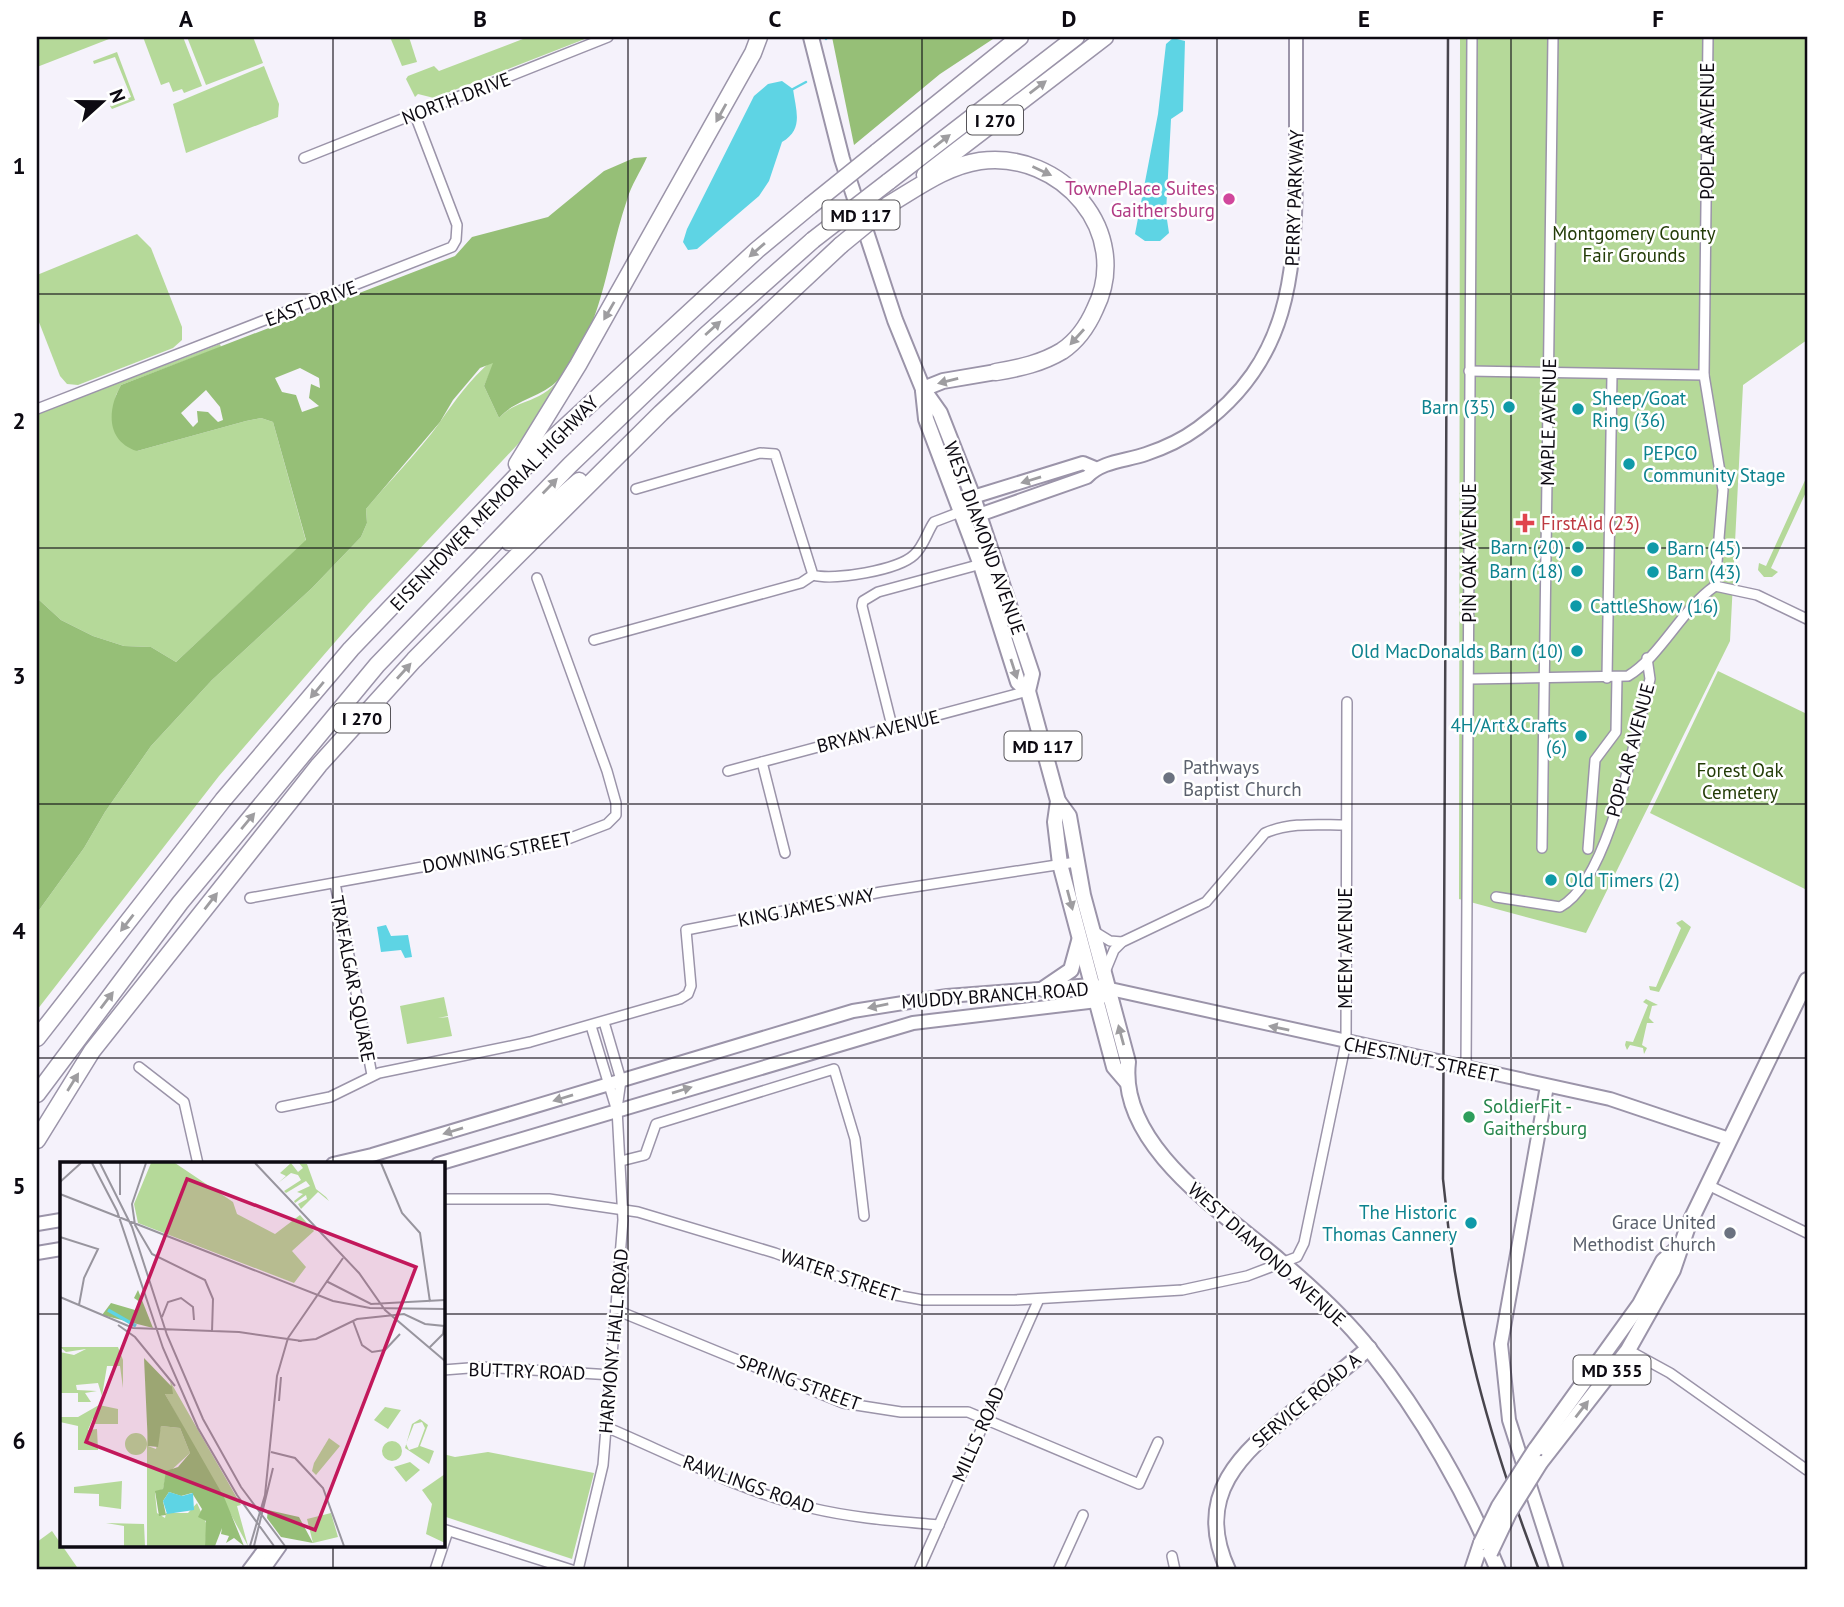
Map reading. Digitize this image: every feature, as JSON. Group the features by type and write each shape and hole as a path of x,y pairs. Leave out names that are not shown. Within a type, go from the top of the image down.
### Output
{"highway":[{"path":"489,505 536,436 753,53 759,37"},
{"path":"753,53 768,37"},
{"name":"EISENHOWER MEMORIAL HIGHWAY","path":"37,1038 223,800 351,649 550,441 757,250 1020,37"},
{"name":"I 270","path":"37,1094 180,903 377,665 570,465 706,335 813,240 1076,37"},
{"name":"I 270","path":"37,1140 92,1051 319,765 414,660 515,558 841,245 958,148 1105,37"},
{"path":"884,209 936,176 961,166 979,161 1006,161 1048,172 1074,191 1092,214 1103,241 1106,276 1104,289 1090,321 1064,349 1046,359 996,372"},
{"path":"434,606 739,341"}],"main road":[{"name":"WEST DIAMOND AVENUE","path":"810,37 842,159 895,320 923,389 940,413 973,497 988,561"},
{"path":"923,389 943,381 996,372"},
{"name":"WEST DIAMOND AVENUE","path":"923,389 926,419 961,512 988,561 1032,674 1028,691 1058,801 1069,816 1092,985 1114,1067 1126,1081 1141,1124 1170,1166 1282,1263 1369,1348 1452,1474 1494,1570"},
{"name":"WEST DIAMOND AVENUE","path":"1058,801 1055,822 1060,864 1086,933 1105,972 1128,1062 1126,1081"},
{"path":"1043,989 1071,970 1086,933"},
{"name":"MD 355","path":"1472,1570 1481,1543 1499,1506 1628,1350 1673,1270 1679,1247 1807,980"},
{"name":"MD 355","path":"1494,1570 1509,1513 1538,1456 1640,1304 1663,1261 1679,1247"},
{"name":"SERVICE ROAD A","path":"1228,1570 1217,1535 1217,1513 1230,1472 1252,1444 1369,1348"}],"street":[{"name":"NORTH DRIVE","path":"304,158 608,37"},
{"name":"PERRY PARKWAY","path":"961,512 979,515 1087,477 1095,468 1147,454 1198,428 1244,383 1275,332 1289,292 1295,238 1296,37"},
{"name":"PIN OAK AVENUE","path":"1466,1069 1472,37"},
{"name":"MAPLE AVENUE","path":"1542,848 1553,37"},
{"name":"POPLAR AVENUE","path":"1496,897 1560,907 1577,895 1587,881 1612,822 1650,679 1647,659 1691,605 1715,586 1723,490 1704,375 1707,37"},
{"name":"EAST DRIVE","path":"37,409 452,247 456,240 457,225 415,114"},
{"path":"1469,371 1704,375"},
{"path":"1606,678 1612,375"},
{"path":"636,489 760,453 775,454 813,575"},
{"name":"PERRY PARKWAY","path":"973,497 1083,463 1095,468"},
{"path":"961,512 973,497"},
{"name":"WEST DIAMOND AVENUE","path":"594,640 801,583 813,575 833,578 906,560 918,552 934,522 961,512"},
{"path":"892,726 862,606 867,597 988,561"},
{"name":"DOWNING STREET","path":"250,898 560,842 607,824 616,815 617,803 607,771 537,578"},
{"path":"1715,586 1757,595 1807,619"},
{"path":"1470,679 1617,677 1632,673 1647,659"},
{"path":"1588,849 1595,760 1616,732 1617,677"},
{"name":"BRYAN AVENUE","path":"728,771 1028,691"},
{"name":"MEEM AVENUE","path":"1282,1263 1297,1257 1304,1243 1346,1042 1347,702"},
{"path":"762,762 785,853"},
{"path":"1105,972 1114,950 1122,942 1206,902 1265,833 1303,824 1345,825"},
{"name":"KING JAMES WAY","path":"281,1107 330,1097 372,1076 488,1052 591,1026 688,994 691,986 686,930 881,892 1076,862"},
{"name":"TRAFALGAR SQUARE","path":"335,883 372,1076"},
{"path":"1086,933 1122,942"},
{"name":"MUDDY BRANCH ROAD","path":"354,1162 374,1160 608,1084 853,1011 947,996 1092,985 1109,990"},
{"name":"CHESTNUT STREET","path":"1109,990 1628,1104 1729,1139"},
{"name":"MUDDY BRANCH ROAD","path":"444,1162 913,1023 1097,1001 1109,990"},
{"path":"604,1022 621,1080 617,1109"},
{"path":"591,1026 617,1109"},
{"path":"139,1067 184,1102 198,1162"},
{"path":"621,1161 645,1155 656,1124 834,1069 855,1139 864,1216"},
{"path":"1547,1086 1501,1344 1509,1420 1557,1570"},
{"name":"HARMONY HALL ROAD","path":"578,1570 603,1465 611,1375 623,1209 617,1109"},
{"path":"1708,1185 1807,1233"},
{"name":"WATER STREET","path":"444,1199 549,1199 623,1209 714,1234 896,1297 1039,1299 1182,1290 1247,1276 1282,1263"},
{"path":"37,1224 60,1220"},
{"path":"37,1253 60,1249"},
{"name":"MILLS ROAD","path":"919,1570 1039,1299"},
{"name":"SPRING STREET","path":"616,1310 843,1403 901,1412 968,1412 1139,1484 1158,1442"},
{"path":"1628,1350 1670,1373 1807,1470"},
{"name":"BUTTRY ROAD","path":"444,1370 482,1367 611,1375"},
{"name":"RAWLINGS ROAD","path":"606,1427 755,1490 807,1508 856,1518 939,1525"},
{"path":"1058,1570 1083,1515"},
{"path":"446,1530 572,1570"},
{"path":"249,1570 266,1548"},
{"path":"263,1570 279,1548"},
{"path":"435,1570 441,1548"},
{"path":"1172,1556 1175,1570"}],"green space":[{"path":"37,37 108,37 109,39 37,67"},
{"path":"143,37 183,37 202,86 184,93 182,89 173,92 169,82 161,85"},
{"path":"187,37 253,37 263,63 206,85"},
{"path":"390,37 409,37 417,62 402,66"},
{"path":"528,37 590,37 434,98 418,94 415,97 406,79 434,66 439,71"},
{"path":"832,37 996,37 940,74 854,145"},
{"name":"Montgomery County Fair Grounds","path":"1460,37 1807,37 1807,340 1743,385 1730,641 1586,933 1459,899"},
{"path":"117,52 135,100 112,109 110,106 131,97 115,57 94,64 93,61"},
{"path":"264,66 279,104 278,117 186,153 173,104"},
{"path":"647,157 629,194 597,309 567,370 550,387 515,405 499,418 484,386 493,363 480,368 453,400 440,422 366,509 367,523 361,537 312,588 212,680 151,746 105,812 84,848 37,913 37,598 61,620 93,636 124,646 151,647 176,662 306,540 273,422 261,418 246,421 137,451 119,440 112,424 113,404 121,385 455,256 472,237 548,217 604,171 634,158","holes":["300,368 319,378 320,388 311,384 309,398 319,406 302,412 296,395 282,392 275,378","206,390 220,407 223,420 218,422 208,412 197,411 198,422 193,427 181,413"]},
{"path":"137,234 151,248 182,327 182,340 173,348 78,385 67,384 60,376 37,317 37,275"},
{"path":"220,344 221,347 121,385 116,395 112,420 137,451 246,421 261,418 273,422 306,541 176,662 151,647 124,646 93,636 61,620 37,598 37,414"},
{"path":"491,361 494,363 484,386 499,418 513,407 547,391 568,369 519,443 368,604 219,776 37,1010 37,913 84,848 105,812 151,746 212,680 312,588 361,537 367,523 366,509 423,445 470,383"},
{"path":"1807,476 1807,490 1771,568 1778,572 1772,577 1764,577 1758,570 1759,563 1766,566"},
{"name":"Forest Oak Cemetery","path":"1718,671 1807,714 1807,890 1650,813"},
{"path":"1682,920 1691,927 1659,992 1650,990 1649,986 1656,987 1681,928 1676,923"},
{"path":"444,997 448,1016 438,1018 448,1017 452,1036 407,1044 400,1006"},
{"path":"1646,999 1658,1005 1652,1006 1649,1018 1654,1023 1647,1023 1642,1045 1647,1048 1644,1054 1643,1048 1630,1045 1627,1050 1625,1045 1626,1041 1633,1042 1648,1005 1643,1002"},
{"path":"488,1452 594,1473 572,1559 444,1516 444,1454 455,1457"},
{"path":"52,1531 60,1543 60,1548 64,1548 79,1570 37,1570 37,1542"}],"water":[{"path":"1173,38 1185,41 1183,111 1171,119 1166,213 1169,233 1160,241 1145,241 1135,234 1158,114 1166,44"},
{"path":"782,81 793,89 797,119 793,131 782,142 769,181 759,196 697,249 688,250 683,242 687,229 754,96 768,84"},
{"path":"386,925 391,936 408,935 412,957 405,958 401,950 381,952 377,927"}],"waterway":[{"path":"793,89 806,82"}],"railway":[{"path":"1448,37 1443,1179 1456,1281 1477,1378 1505,1473 1539,1570"}],"place":[{"name":"TownePlace Suites Gaithersburg","path":"1229,199"},
{"name":"Barn (35)","path":"1509,407"},
{"name":"Sheep/Goat Ring (36)","path":"1578,409"},
{"name":"PEPCO Community Stage","path":"1629,464"},
{"name":"FirstAid (23)","path":"1525,523"},
{"name":"Barn (20)","path":"1578,547"},
{"name":"Barn (45)","path":"1653,548"},
{"name":"Barn (18)","path":"1577,571"},
{"name":"Barn (43)","path":"1653,572"},
{"name":"CattleShow (16)","path":"1576,606"},
{"name":"Old MacDonalds Barn (10)","path":"1577,651"},
{"name":"4H/Art&Crafts (6)","path":"1581,736"},
{"name":"Pathways Baptist Church","path":"1169,778"},
{"name":"Old Timers (2)","path":"1551,880"},
{"name":"SoldierFit - Gaithersburg","path":"1469,1117"},
{"name":"The Historic Thomas Cannery","path":"1471,1223"},
{"name":"Grace United Methodist Church","path":"1730,1233"}]}
